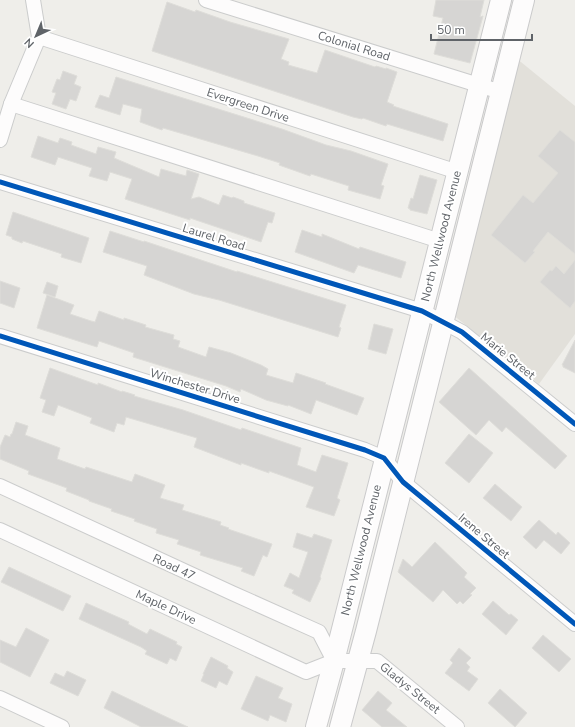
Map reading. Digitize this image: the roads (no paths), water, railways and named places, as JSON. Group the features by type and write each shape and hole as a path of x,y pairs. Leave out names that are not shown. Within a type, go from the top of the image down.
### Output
{"main road":[{"name":"North Wellwood Avenue","path":"316,727 501,0"},
{"path":"340,727 358,661 524,0"}],"street":[{"path":"0,140 11,104 39,37 33,0"},
{"name":"Colonial Road","path":"206,0 501,92"},
{"name":"Evergreen Drive","path":"39,37 458,172"},
{"path":"11,104 440,241"},
{"name":"Laurel Road","path":"0,182 422,311"},
{"name":"Marie Street","path":"422,311 462,332 575,424"},
{"name":"Winchester Drive","path":"0,336 365,450 384,458"},
{"name":"Irene Street","path":"384,458 403,482 575,624"},
{"name":"Road 47","path":"0,486 232,594 319,632 334,661"},
{"name":"Maple Drive","path":"0,530 306,672 334,661"},
{"name":"Gladys Street","path":"334,661 377,660 457,727"},
{"path":"0,698 62,727"}]}
